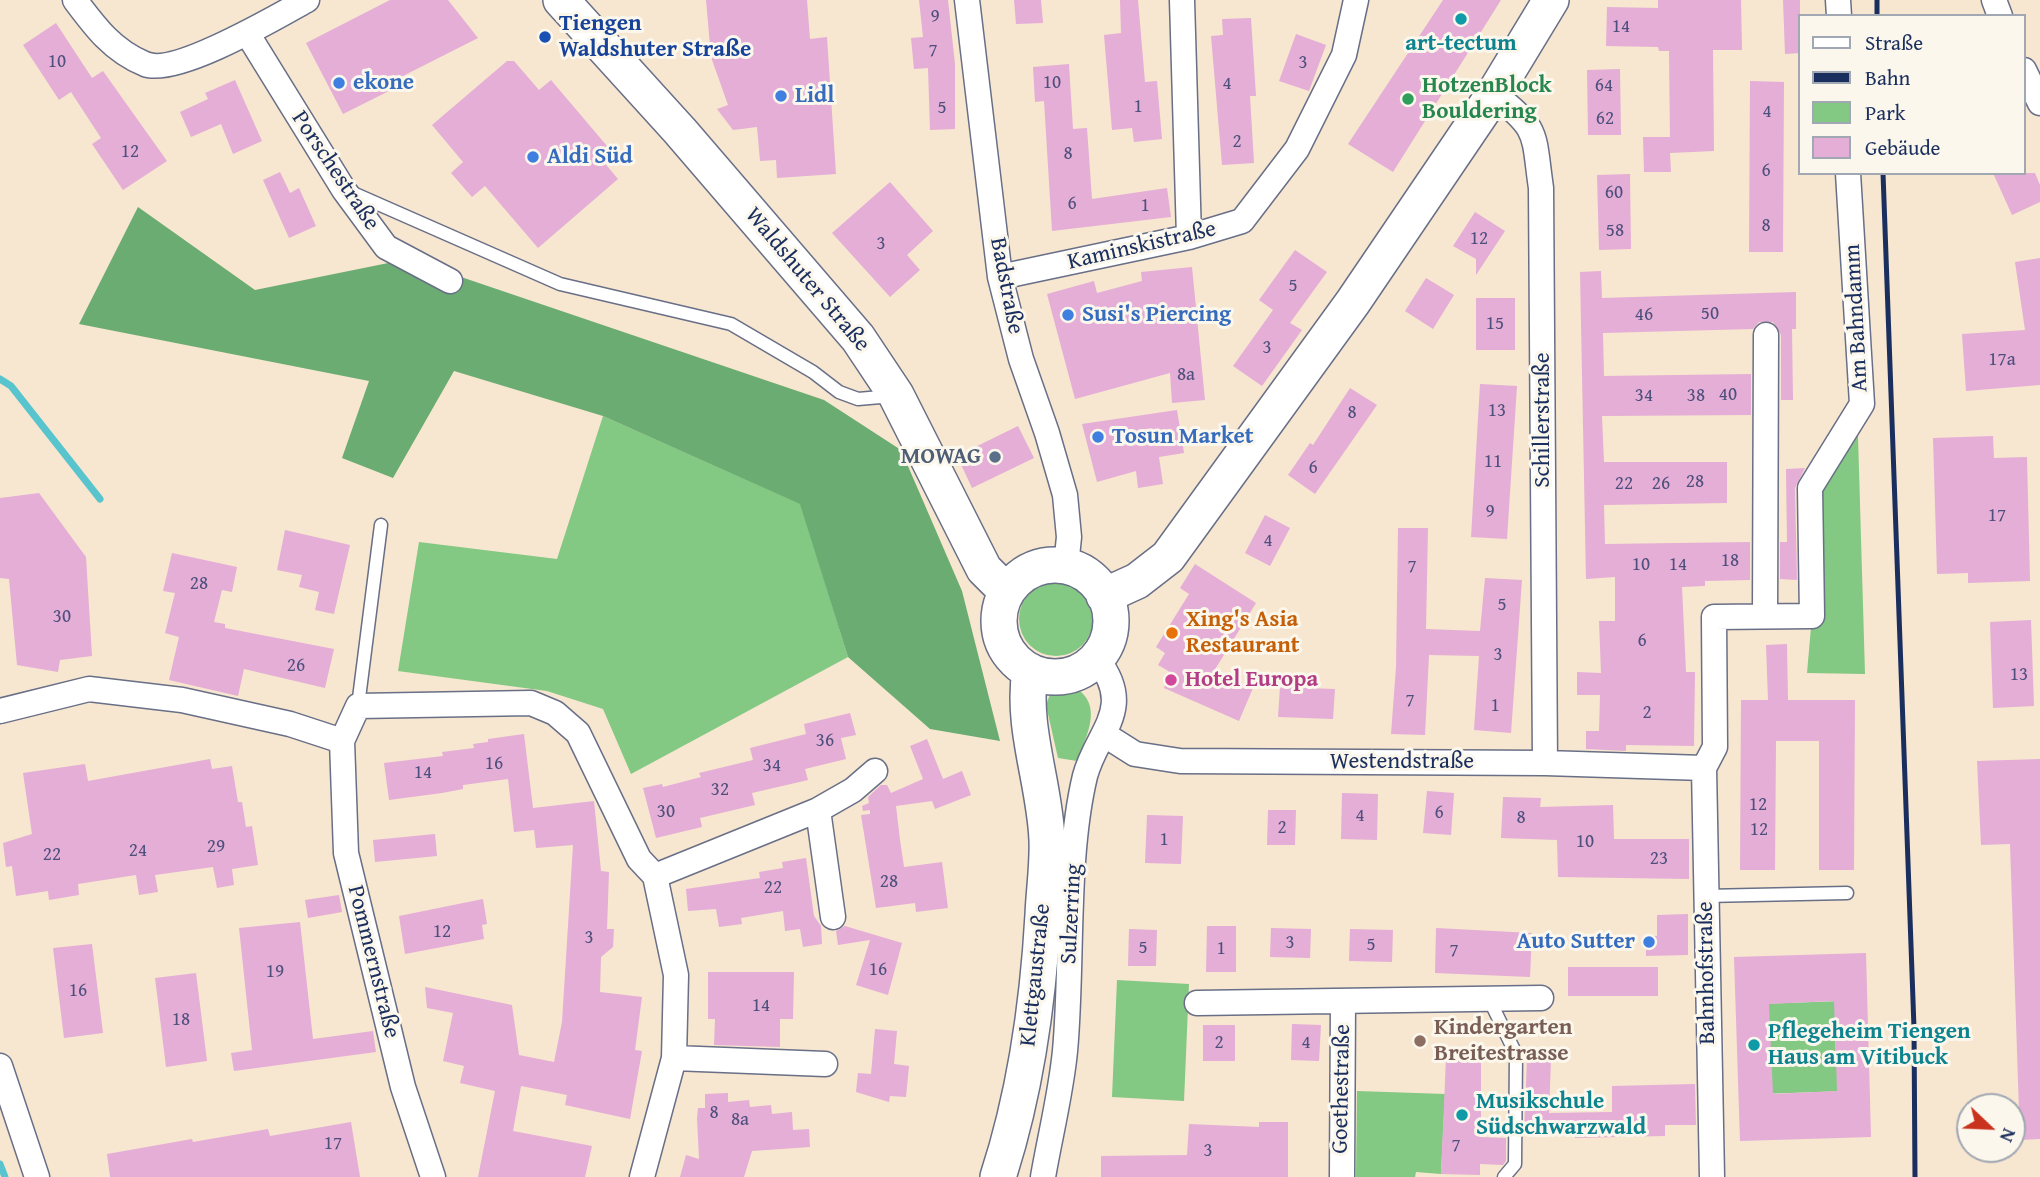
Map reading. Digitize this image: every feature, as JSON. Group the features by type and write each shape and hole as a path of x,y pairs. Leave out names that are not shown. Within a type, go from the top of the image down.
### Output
{"main road":[{"name":"Waldshuter Straße","path":"561,0 680,131 859,338 895,395 984,569 1006,592"},
{"path":"1104,596 1137,581 1168,557 1195,504 1353,302 1494,94 1551,0"},
{"path":"1066,566 1080,570 1104,596 1110,611 1110,629 1097,659 1070,675 1047,676 1030,671 1010,657 1001,638 998,617 1006,592 1017,580 1035,569 1066,566"},
{"name":"Klettgaustraße","path":"998,1177 1026,1073 1038,995 1047,841 1039,769 1026,699 1030,671"}],"street":[{"path":"75,0 106,41 148,66 194,58 307,0"},
{"name":"Badstraße","path":"967,0 1000,277 1021,359 1048,433 1065,495 1069,537 1066,566"},
{"path":"1182,0 1189,237"},
{"name":"Kaminskistraße","path":"1000,277 1189,237 1242,221 1297,149 1344,55 1356,0"},
{"name":"Porschestraße","path":"247,33 344,190 386,247 450,281"},
{"path":"2026,74 2040,103"},
{"name":"Schillerstraße","path":"1494,94 1521,115 1533,129 1541,188 1545,763"},
{"name":"Am Bahndamm","path":"1765,616 1812,615 1810,488 1862,404 1848,175"},
{"path":"1704,768 1715,747 1714,617 1765,616 1766,335"},
{"name":"Sulzerring","path":"1043,1177 1065,1053 1078,825 1086,775 1105,735 1113,710 1113,691 1107,673 1097,659"},
{"path":"0,711 89,689 182,699 290,724 342,741"},
{"path":"358,706 531,703 555,713 578,733 639,859 655,876 677,975 674,1058 642,1177"},
{"name":"Pommernstraße","path":"358,706 342,741 346,853 403,1087 433,1177"},
{"name":"Westendstraße","path":"1105,735 1135,754 1180,761 1545,763 1704,768"},
{"name":"Bahnhofstraße","path":"1704,768 1712,1177"},
{"path":"655,876 818,810 853,790 875,771"},
{"path":"818,810 833,918"},
{"name":"Goethestraße","path":"1197,1003 1541,998"},
{"name":"Goethestraße","path":"1342,1177 1343,1001"},
{"path":"674,1058 825,1064"},
{"path":"0,1066 37,1177"}],"lane":[{"path":"344,190 561,284 731,324 813,372 832,390 859,399 895,395"},
{"path":"358,706 381,525"},
{"path":"1705,896 1847,893"},
{"path":"1489,999 1516,1054 1515,1164 1504,1177"}],"green space":[{"path":"138,207 255,290 408,259 824,400 901,450 962,591 1000,741 930,729 848,657 800,504 603,416 454,371 393,478 342,458 369,381 79,324"},
{"path":"603,416 801,504 848,657 631,774 603,709 547,691 398,671 419,542 557,559"},
{"path":"1858,436 1865,674 1807,673 1812,616 1810,488 1839,440"},
{"path":"1056,582 1070,585 1082,593 1090,605 1093,619 1090,633 1082,645 1070,653 1056,656 1042,653 1030,645 1022,633 1019,619 1022,605 1030,593 1042,585"},
{"path":"1068,684 1080,691 1090,707 1089,728 1077,761 1058,758 1046,705 1052,689"},
{"path":"1117,980 1189,984 1184,1101 1112,1097"},
{"path":"1841,1001 1842,1031 1835,1031 1836,1060 1845,1091 1761,1094 1759,1004"},
{"path":"1357,1091 1445,1094 1441,1174 1416,1172 1415,1177 1356,1177"}],"building":[{"path":"390,0 448,0 478,38 401,77 405,83 343,114 306,43"},
{"name":"Lidl","path":"706,0 807,0 810,39 827,37 836,174 777,178 776,160 760,161 757,127 733,130 717,109 728,105 711,57"},
{"path":"919,0 948,0 955,64 955,129 930,130 928,68 914,69 911,38 923,37"},
{"path":"1014,0 1041,0 1043,23 1016,24"},
{"path":"1120,0 1138,0 1145,82 1157,81 1162,139 1134,142 1132,128 1112,130 1104,35 1121,33"},
{"name":"HotzenBlock Bouldering","path":"1443,0 1501,0 1393,172 1348,144"},
{"path":"1658,0 1741,0 1742,50 1713,50 1714,151 1670,153 1671,172 1644,172 1643,137 1670,137 1669,51 1659,51 1658,47 1606,46 1607,7 1658,8"},
{"path":"1783,0 1800,0 1798,53 1785,54"},
{"path":"1251,18 1256,96 1250,96 1254,163 1222,165 1211,36 1223,35 1222,19"},
{"path":"56,23 92,78 103,71 167,161 123,190 92,144 101,138 71,92 59,100 23,45"},
{"path":"1296,34 1326,45 1309,91 1279,81"},
{"name":"Aldi Süd","path":"507,61 514,61 539,90 551,80 613,153 603,161 618,179 538,248 485,186 472,197 451,173 463,162 432,125"},
{"path":"1069,64 1073,129 1087,128 1092,199 1167,188 1171,217 1052,231 1044,101 1035,102 1033,67"},
{"path":"1620,69 1621,135 1588,135 1587,70"},
{"path":"235,80 262,141 233,154 221,124 191,137 180,112 208,99 205,93"},
{"path":"1750,81 1784,82 1783,252 1749,252"},
{"path":"280,172 290,193 299,188 316,226 289,238 263,180"},
{"path":"2035,173 2040,185 2040,202 2012,215 1994,175"},
{"path":"1630,174 1631,249 1599,250 1597,175"},
{"path":"890,182 933,231 907,255 920,270 890,297 832,233"},
{"path":"1475,212 1505,231 1476,275 1476,259 1453,246"},
{"path":"1295,250 1327,272 1290,323 1302,330 1262,386 1233,366 1273,310 1259,300"},
{"path":"2040,258 2040,385 1966,391 1962,334 2025,330 2015,262"},
{"path":"1192,267 1205,400 1172,403 1170,373 1075,399 1047,294 1094,281 1097,293 1142,281 1141,272"},
{"path":"1601,271 1602,298 1796,292 1796,329 1792,329 1793,400 1781,400 1781,335 1773,322 1759,322 1753,329 1603,333 1604,376 1751,374 1751,415 1602,416 1604,462 1727,462 1727,503 1604,505 1605,544 1750,542 1750,580 1705,581 1705,586 1682,587 1686,672 1695,672 1694,746 1626,745 1626,751 1586,749 1586,731 1599,731 1600,695 1577,695 1577,672 1601,673 1599,621 1615,621 1615,577 1586,579 1580,272"},
{"path":"1426,278 1454,295 1433,329 1405,311"},
{"path":"1476,298 1515,298 1515,350 1476,350"},
{"path":"1480,384 1517,386 1507,539 1471,537"},
{"path":"1350,388 1377,405 1315,494 1288,475 1310,443 1313,445"},
{"path":"1177,410 1184,453 1159,457 1163,484 1138,488 1136,471 1097,482 1082,424"},
{"name":"MOWAG","path":"1018,426 1034,458 972,488 957,456"},
{"path":"1993,436 1994,458 2027,457 2030,581 1968,583 1968,573 1937,574 1933,438"},
{"path":"1805,468 1795,488 1797,580 1780,579 1780,542 1787,542 1786,469"},
{"path":"39,493 86,557 92,656 60,660 58,672 17,665 9,579 0,578 0,498"},
{"path":"1265,515 1290,528 1270,566 1245,553"},
{"path":"1398,528 1428,528 1426,629 1480,631 1485,578 1522,580 1511,733 1474,730 1479,656 1429,655 1425,735 1391,734 1396,667"},
{"path":"285,530 350,545 334,614 315,610 319,592 299,587 302,575 277,570"},
{"path":"172,553 237,567 232,592 222,590 214,622 225,624 225,628 334,649 325,688 244,669 238,696 169,680 179,637 165,633 175,593 163,591"},
{"path":"1195,564 1256,603 1214,671 1253,688 1239,721 1164,688 1170,672 1158,665 1165,653 1156,647 1189,594 1180,588"},
{"path":"2031,620 2034,706 1993,708 1990,622"},
{"path":"1787,644 1788,700 1855,700 1854,870 1819,870 1819,741 1776,741 1775,870 1740,870 1741,700 1768,700 1766,645"},
{"path":"1280,687 1335,689 1333,719 1278,717"},
{"path":"850,713 856,735 841,738 846,759 805,769 808,780 752,793 755,805 700,818 702,827 656,838 643,788 662,784 663,787 701,777 699,773 753,760 750,748 806,734 804,724"},
{"path":"524,734 533,808 594,801 601,871 609,872 607,929 614,929 613,947 601,957 600,992 642,997 635,1050 642,1051 630,1119 565,1105 567,1095 521,1086 513,1131 592,1146 585,1177 478,1177 495,1091 460,1083 464,1066 443,1061 453,1013 427,1008 425,987 512,1005 519,1055 554,1062 562,1022 573,845 536,848 534,830 514,832 508,779 463,785 463,789 442,793 389,800 384,763 443,756 442,752 474,748 473,744 488,742 488,739"},
{"path":"927,739 943,779 962,771 971,795 935,809 932,801 896,806 900,840 904,867 942,862 948,908 916,912 915,903 876,908 861,815 870,814 870,810 863,811 862,806 869,803 868,797 881,785 887,785 891,793 923,779 910,746"},
{"path":"210,759 212,769 232,766 238,802 242,802 246,827 252,826 258,865 232,869 234,885 217,888 213,867 155,875 158,892 139,895 136,875 78,884 79,895 49,900 48,891 16,896 12,866 6,867 3,843 32,834 23,773 85,764 88,781"},
{"path":"2040,759 2040,1139 2026,1140 2026,1093 2018,1093 2010,844 1981,845 1977,761"},
{"path":"1427,791 1454,793 1451,835 1423,833"},
{"path":"1342,793 1378,794 1377,840 1341,839"},
{"path":"1503,797 1541,798 1540,807 1613,805 1614,839 1689,839 1689,879 1558,877 1557,840 1501,838"},
{"path":"1268,810 1296,810 1295,845 1267,845"},
{"path":"1147,815 1183,816 1181,864 1145,863"},
{"path":"435,834 437,856 375,862 373,840"},
{"path":"806,858 814,916 821,926 822,944 803,947 800,929 785,931 783,911 741,918 742,924 719,927 716,909 688,911 686,889 760,878 759,872 783,868 782,862"},
{"path":"339,895 342,912 308,918 305,900"},
{"path":"483,899 487,924 482,925 484,939 405,954 399,916"},
{"path":"1688,914 1688,955 1646,956 1646,936 1657,936 1657,915"},
{"path":"300,922 313,1039 373,1031 376,1052 234,1071 231,1053 252,1050 239,928"},
{"path":"845,926 902,943 888,995 856,985 870,940 838,945 836,931"},
{"path":"1207,926 1236,926 1236,972 1206,972"},
{"path":"1271,928 1311,929 1310,958 1270,957"},
{"path":"1436,928 1532,933 1530,977 1435,973"},
{"path":"1129,929 1157,930 1156,966 1128,966"},
{"path":"1350,929 1393,930 1392,962 1349,961"},
{"path":"92,944 103,1033 64,1038 53,948"},
{"name":"Pflegeheim Tiengen Haus am Vitibuck","path":"1866,953 1871,1137 1740,1141 1734,957","holes":["1834,1001 1837,1091 1773,1094 1769,1004"]},
{"path":"1568,967 1658,967 1658,996 1568,996"},
{"path":"708,972 794,972 793,1019 780,1019 780,1047 714,1045 715,1019 708,1019"},
{"path":"196,973 207,1061 166,1067 155,978"},
{"path":"1292,1024 1321,1025 1319,1061 1291,1060"},
{"path":"1203,1025 1235,1025 1235,1061 1203,1061"},
{"path":"875,1029 897,1031 894,1064 909,1066 906,1097 890,1096 889,1102 856,1092 858,1073 871,1074"},
{"name":"Musikschule Südschwarzwald","path":"1446,1058 1481,1059 1481,1137 1506,1138 1506,1161 1503,1165 1480,1164 1480,1175 1441,1174"},
{"path":"1527,1059 1551,1059 1549,1113 1612,1112 1612,1086 1695,1084 1696,1125 1665,1125 1665,1136 1575,1138 1575,1135 1524,1133"},
{"path":"728,1093 728,1102 749,1100 750,1107 771,1105 772,1114 792,1112 793,1130 809,1129 810,1147 752,1151 744,1177 680,1177 686,1155 699,1159 697,1118 698,1108 705,1108 705,1094"},
{"path":"351,1122 360,1177 110,1177 107,1154 268,1129 270,1136"},
{"path":"1259,1122 1288,1122 1288,1177 1101,1177 1101,1156 1187,1155 1189,1124 1259,1127"}],"waterway":[{"path":"0,379 11,386 100,499"},
{"path":"0,1164 5,1177"}],"railway":[{"path":"1877,0 1877,14"},
{"path":"1883,175 1914,1028 1915,1177"}],"place":[{"name":"art-tectum","path":"1461,19"},
{"name":"Tiengen Waldshuter Straße","path":"545,37"},
{"name":"ekone","path":"339,83"},
{"name":"Lidl","path":"781,96"},
{"name":"HotzenBlock Bouldering","path":"1408,99"},
{"name":"Aldi Süd","path":"533,157"},
{"name":"Susi's Piercing","path":"1068,315"},
{"name":"Tosun Market","path":"1098,437"},
{"name":"MOWAG","path":"995,457"},
{"name":"Xing's Asia Restaurant","path":"1172,633"},
{"name":"Hotel Europa","path":"1171,680"},
{"name":"Auto Sutter","path":"1649,942"},
{"name":"Kindergarten Breitestrasse","path":"1420,1041"},
{"name":"Pflegeheim Tiengen Haus am Vitibuck","path":"1754,1045"},
{"name":"Musikschule Südschwarzwald","path":"1462,1115"}]}
